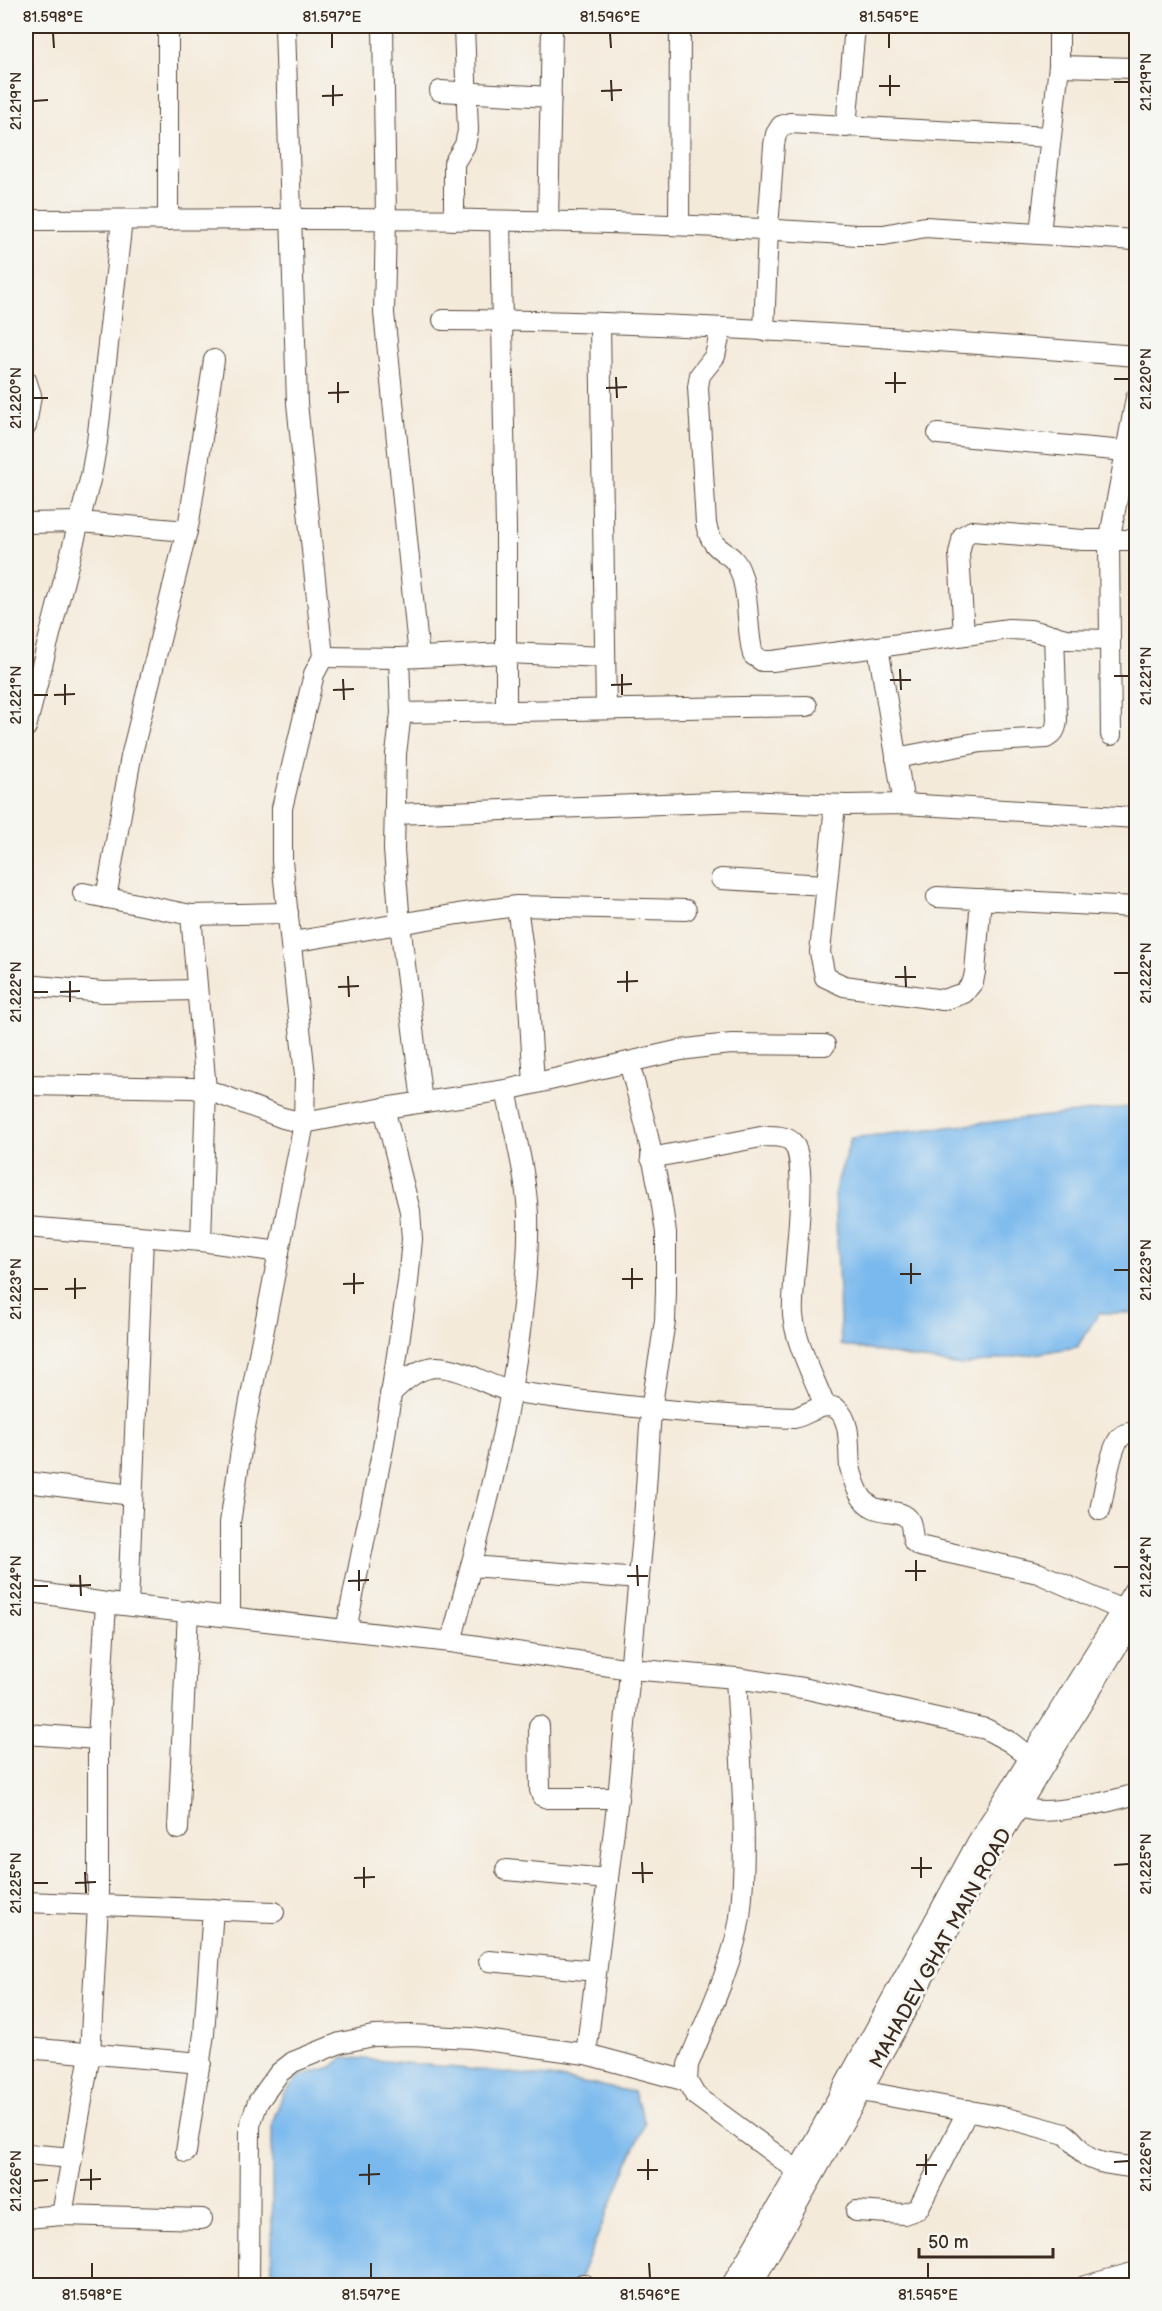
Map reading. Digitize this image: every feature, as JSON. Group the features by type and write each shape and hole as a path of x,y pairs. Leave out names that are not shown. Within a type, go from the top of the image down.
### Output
{"street":[{"path":"168,26 168,219"},
{"path":"230,1615 230,1523 243,1437 304,1123 305,1075 282,861 282,808 314,674 323,657 297,403 285,26"},
{"path":"383,26 386,219 384,313 418,657"},
{"path":"548,222 552,26"},
{"path":"679,225 680,26"},
{"path":"846,127 855,26"},
{"path":"1041,233 1059,66 1059,26"},
{"path":"454,220 454,163 465,145 468,131 464,27"},
{"path":"1059,66 1137,68"},
{"path":"440,91 551,97"},
{"path":"764,331 774,145 776,134 782,126 790,123 1050,137"},
{"path":"26,220 454,220 768,228 857,235 884,235 925,227 1137,240"},
{"path":"26,727 80,522 97,442 122,220"},
{"path":"500,221 506,711"},
{"path":"443,320 503,320 901,338 1137,356"},
{"path":"600,324 606,709"},
{"path":"721,329 715,356 700,375 698,387 706,524 709,537 716,548 732,558 740,571 753,655 762,661 772,661 1010,629 1030,630 1066,639 1110,640"},
{"path":"106,898 131,757 187,531 198,473 214,360"},
{"path":"26,380 32,394 26,426"},
{"path":"1111,735 1108,542 1116,493 1131,452 1137,398"},
{"path":"938,434 1131,452"},
{"path":"26,523 80,522 187,531"},
{"path":"964,635 959,545 963,536 972,531 1108,542 1137,540"},
{"path":"896,758 981,742 1046,738 1053,734 1056,728 1054,635"},
{"path":"878,647 904,804"},
{"path":"323,657 399,658 506,653 605,657"},
{"path":"399,658 401,712 396,754 394,850 400,924 422,1102"},
{"path":"401,712 807,706"},
{"path":"395,814 743,801 904,804 1137,818"},
{"path":"835,804 820,952 825,977 844,986 943,1000 964,993 973,982 981,899"},
{"path":"721,879 826,885"},
{"path":"83,893 191,915 288,913"},
{"path":"937,897 1137,907"},
{"path":"292,942 517,906 686,910"},
{"path":"517,906 528,988 534,1083"},
{"path":"191,915 206,1090 201,1241"},
{"path":"26,985 103,992 197,990"},
{"path":"26,1085 193,1088 206,1090 283,1118 304,1123 384,1108 506,1090 711,1046 732,1044 825,1045"},
{"path":"586,2054 618,1798 639,1579 651,1410 665,1321 666,1233 646,1127 629,1062"},
{"path":"451,1642 495,1474 511,1392 524,1295 528,1235 523,1173 506,1090"},
{"path":"346,1630 383,1448 408,1282 412,1239 410,1211 384,1108"},
{"path":"651,1158 766,1136 781,1136 792,1142 797,1151 800,1184 798,1253 792,1299 794,1318 798,1341 825,1406"},
{"path":"26,1227 201,1241 279,1252"},
{"path":"128,1605 142,1238"},
{"path":"390,1394 409,1376 435,1367 466,1372 511,1392 651,1410 794,1418 805,1416 825,1406 834,1407 841,1413 846,1424 851,1469 860,1495 870,1507 903,1514 909,1519 912,1537 919,1546 1038,1574 1130,1613"},
{"path":"1100,1510 1115,1447 1120,1437 1129,1432 1137,1433"},
{"path":"26,1482 132,1495"},
{"path":"471,1566 639,1579"},
{"path":"731,2286 798,2171 971,1853 1013,1802 1031,1758 1130,1613 1137,1587"},
{"path":"26,1591 451,1642 630,1669 736,1678 814,1690 967,1724 1000,1735 1031,1758"},
{"path":"62,2215 90,2054 99,1905 98,1739 106,1602"},
{"path":"178,1829 188,1611"},
{"name":"MAHADEV GHAT MAIN ROAD","path":"751,2286 897,2027 981,1869 1013,1802 1130,1613"},
{"path":"736,1678 743,1857 740,1919 727,1965 688,2065 687,2080 695,2095 798,2171"},
{"path":"539,1726 542,1796 548,1798 618,1798"},
{"path":"26,1734 98,1739"},
{"path":"1013,1802 1028,1809 1055,1809 1137,1794"},
{"path":"506,1870 608,1879"},
{"path":"26,1902 274,1912"},
{"path":"186,2152 201,2063 213,1909"},
{"path":"489,1961 596,1971"},
{"path":"249,2286 250,2125 258,2102 279,2073 293,2062 340,2043 373,2036 411,2035 471,2038 586,2054 687,2080"},
{"path":"26,2048 201,2063"},
{"path":"861,2091 968,2110 1065,2134 1088,2157 1137,2168"},
{"path":"856,2211 904,2214 918,2209 968,2110"},
{"path":"26,2154 72,2158"},
{"path":"26,2218 62,2215 202,2219"},
{"path":"1085,2286 1137,2272"}],"water":[{"path":"1136,1106 1136,1313 1099,1313 1077,1347 960,1366 841,1345 835,1190 851,1138"},
{"path":"344,2057 549,2077 634,2092 645,2123 577,2285 272,2286 272,2123 283,2095 300,2076 332,2067"}]}
